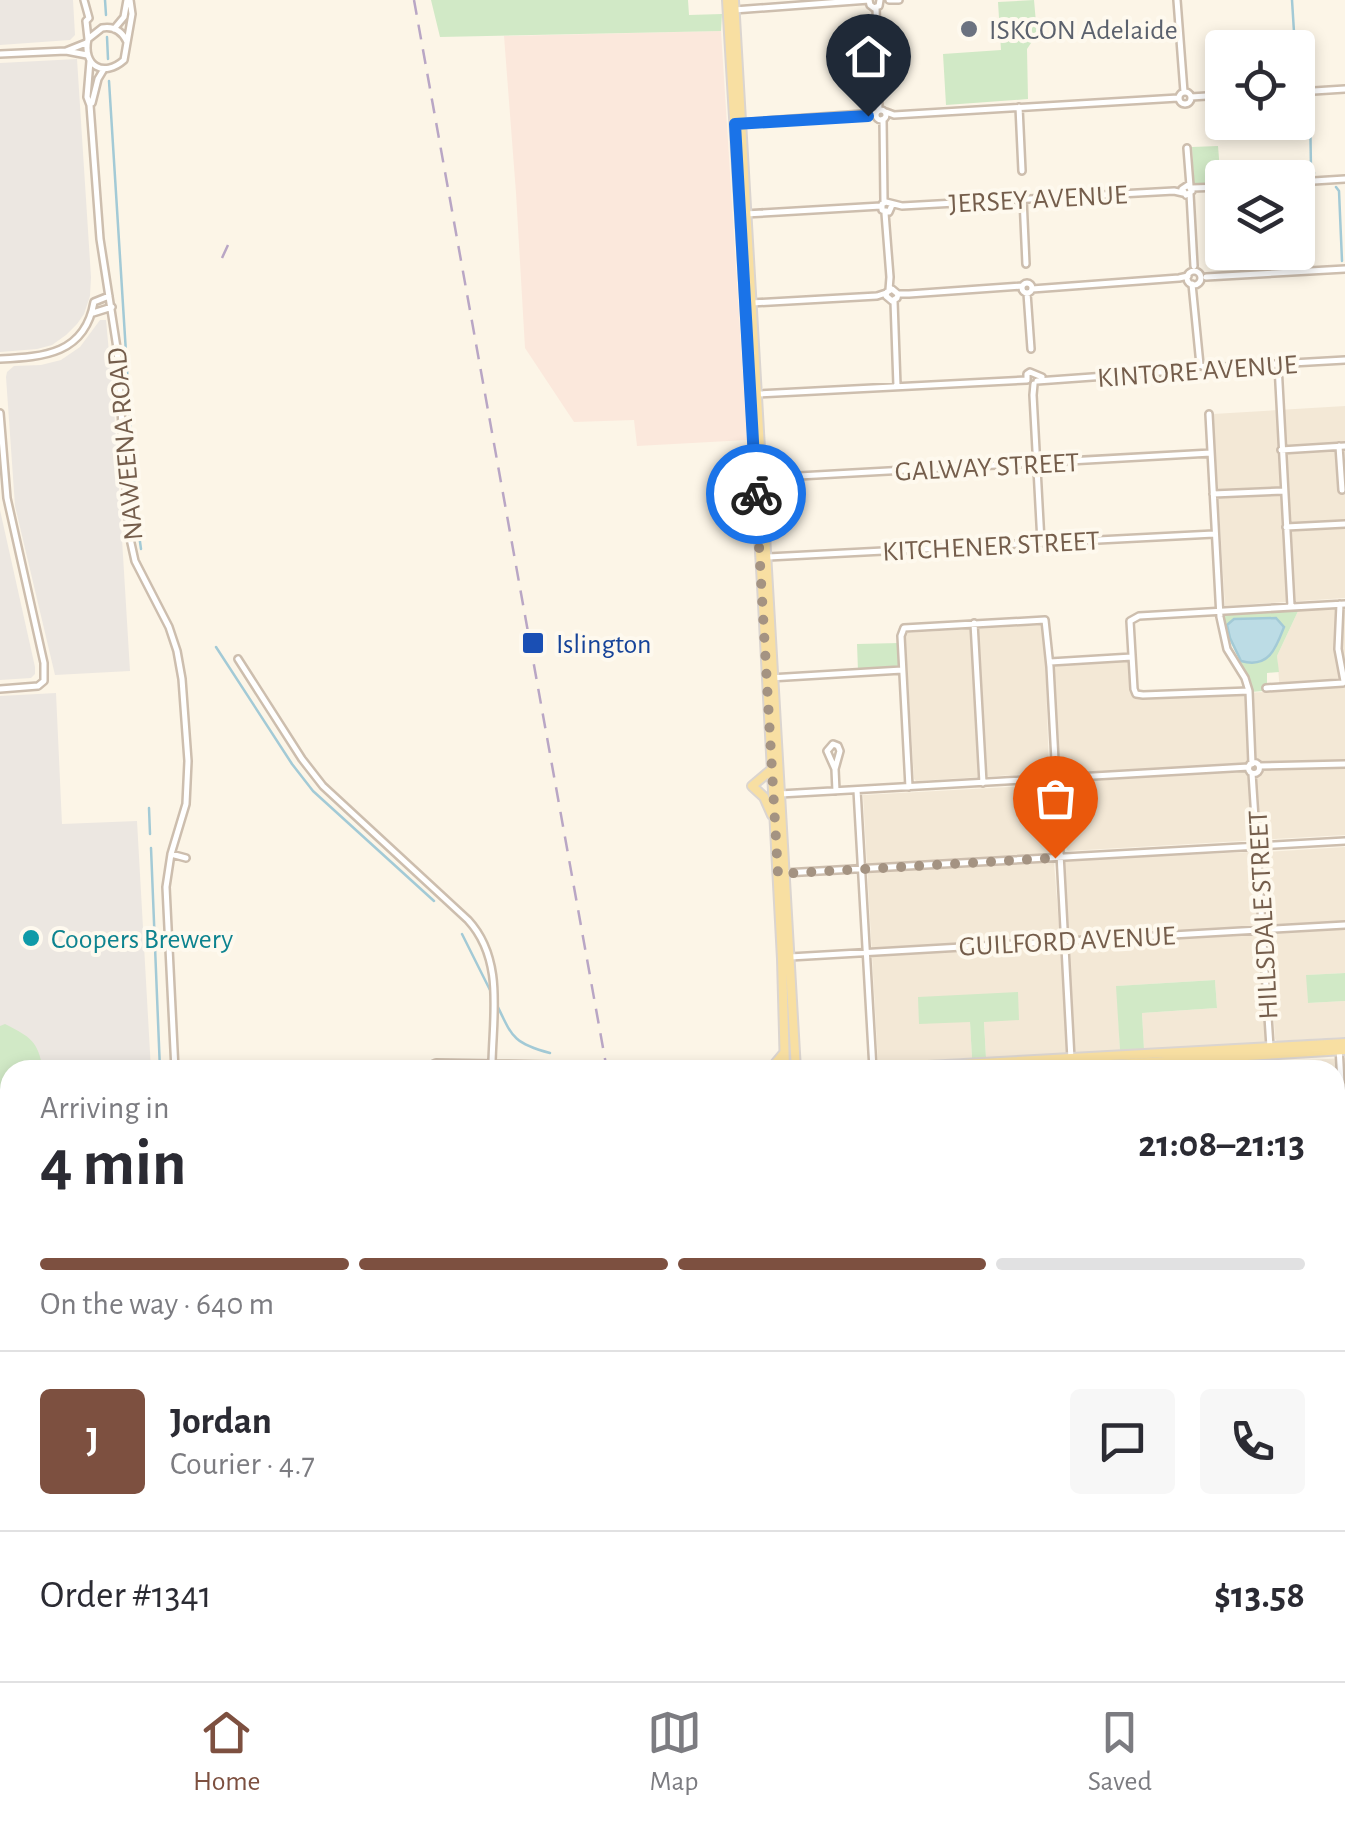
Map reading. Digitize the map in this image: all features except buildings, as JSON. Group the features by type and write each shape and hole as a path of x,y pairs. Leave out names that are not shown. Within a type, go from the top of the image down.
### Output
{"main road":[{"path":"732,3 756,506 780,794 784,1060"},
{"path":"732,3 730,43 768,557 771,770 790,957 795,1060"},
{"path":"730,43 735,22"},
{"path":"734,523 754,512 756,506"},
{"path":"771,770 752,786 764,797 774,819"},
{"path":"1145,1060 1242,1056 1270,1048 1342,1047"},
{"path":"1203,1060 1342,1047"},
{"path":"779,1060 784,1053"}],"street":[{"path":"84,0 89,18 102,28 114,29 127,42"},
{"path":"114,29 124,17 129,0"},
{"path":"66,50 89,58 104,69 114,68 124,60 128,48 132,14 129,0"},
{"path":"732,3 893,0"},
{"path":"1178,2 1190,101 1185,104 1178,98"},
{"path":"872,3 897,386"},
{"path":"89,18 89,58"},
{"path":"0,54 66,50 102,28"},
{"name":"NAWEENA ROAD","path":"89,58 87,97 97,214 117,348 127,518 140,575 169,627 182,679 188,761 186,804 166,887 174,1060"},
{"name":"NAWEENA ROAD","path":"90,106 104,69"},
{"path":"1315,91 1345,89"},
{"path":"738,123 1205,95"},
{"path":"1019,108 1022,170"},
{"path":"1187,148 1200,366"},
{"path":"1315,181 1345,179"},
{"name":"JERSEY AVENUE","path":"745,214 1205,188"},
{"path":"1023,198 1026,264"},
{"path":"751,304 1345,269"},
{"path":"1027,288 1031,348"},
{"path":"0,360 33,358 63,349 81,334 96,300 109,296"},
{"path":"93,313 112,307"},
{"name":"KINTORE AVENUE","path":"757,394 1345,360"},
{"path":"1278,364 1291,607"},
{"path":"1032,380 1040,542"},
{"path":"0,413 7,498 45,675 38,686 0,689"},
{"path":"1209,414 1220,612 1227,650 1246,678 1248,690 1140,695 1134,688 1130,624 1138,616 1220,612 1342,604 1338,649 1344,681 1274,684 1266,688"},
{"path":"1282,450 1342,446 1342,490"},
{"name":"GALWAY STREET","path":"762,478 1211,452"},
{"path":"1214,494 1284,490"},
{"path":"1286,527 1345,524"},
{"name":"KITCHENER STREET","path":"768,557 1214,534"},
{"path":"909,787 902,670 904,628 1042,618 1050,662 1072,1060"},
{"path":"974,623 984,783"},
{"path":"1050,662 1132,657"},
{"path":"238,660 317,779 474,926 486,944 494,991 492,1060"},
{"path":"770,678 902,670"},
{"name":"HILLSDALE STREET","path":"1248,690 1256,770 1270,1048"},
{"path":"780,794 1345,764"},
{"path":"835,769 836,791"},
{"path":"857,790 872,1060"},
{"path":"781,873 1345,841"},
{"path":"171,854 186,858"},
{"name":"GUILFORD AVENUE","path":"790,957 1345,924"}],"shaded area":[{"path":"0,0 73,0 75,35 70,40 0,45"},
{"path":"721,31 747,440 637,446 634,420 574,422 525,348 504,36"},
{"path":"77,59 90,296 77,324 52,345 0,352 0,63"},
{"path":"100,320 106,320 114,407 130,671 55,675 15,506 6,377 14,366 61,360 80,347"},
{"path":"1345,406 1345,598 1225,606 1213,414"},
{"path":"0,510 35,667 31,678 0,680"},
{"path":"1345,608 1345,835 1068,851 1053,665 1128,661 1131,695 1138,699 1280,691 1277,656 1299,609"},
{"path":"1044,625 1047,773 916,781 905,633"},
{"name":"Coopers Brewery","path":"56,693 62,824 137,821 150,1060 0,1060 0,696"},
{"path":"1047,785 1051,789 1069,1053 986,1058 984,1021 1018,993 970,1022 972,1058 878,1060 863,795"},
{"path":"1345,847 1345,973 1307,975 1308,1003 1345,1001 1345,1037 1277,1041 1265,852"},
{"path":"1251,852 1267,1042 1144,1049 1142,1013 1217,1008 1215,980 1117,986 1120,1051 1074,1053 1063,860"}],"green space":[{"path":"431,0 688,0 689,15 722,14 721,31 440,37"},
{"path":"1034,0 1037,34 1027,49 1028,99 946,105 943,54 1001,50 998,2"},
{"path":"1218,146 1219,160 1205,160 1205,184 1194,184 1192,147"},
{"path":"1299,609 1277,656 1279,672 1267,673 1263,691 1251,692 1228,636 1224,615"},
{"path":"899,643 901,669 858,671 857,644"},
{"path":"1345,973 1345,1001 1308,1003 1306,975"},
{"path":"1215,980 1217,1008 1142,1013 1144,1049 1120,1051 1116,986"},
{"path":"1018,992 1019,1020 984,1022 986,1058 972,1058 970,1022 919,1024 918,997"},
{"path":"5,1024 32,1041 40,1060 0,1060 0,1026"}],"water":[{"path":"1276,618 1284,627 1270,655 1258,662 1241,661 1227,625 1234,619"}],"waterway":[{"path":"105,0 106,15"},
{"path":"1292,0 1294,30"},
{"path":"107,37 108,59"},
{"path":"109,81 141,549"},
{"path":"1311,140 1311,160"},
{"path":"1336,187 1342,261"},
{"path":"216,647 313,791 434,901"},
{"path":"149,808 150,834"},
{"path":"151,848 160,1060"},
{"path":"462,934 493,996"},
{"path":"496,1003 515,1037 550,1053"}],"railway":[{"path":"414,0 605,1060"},
{"path":"222,258 228,245"}],"way so far":[{"path":"756,494 778,874 1055,858"}],"place":[{"name":"ISKCON Adelaide","path":"969,29"},
{"name":"Islington","path":"533,643"},
{"name":"Coopers Brewery","path":"31,938"}],"route":[{"path":"756,494 735,124 868,116"}]}
